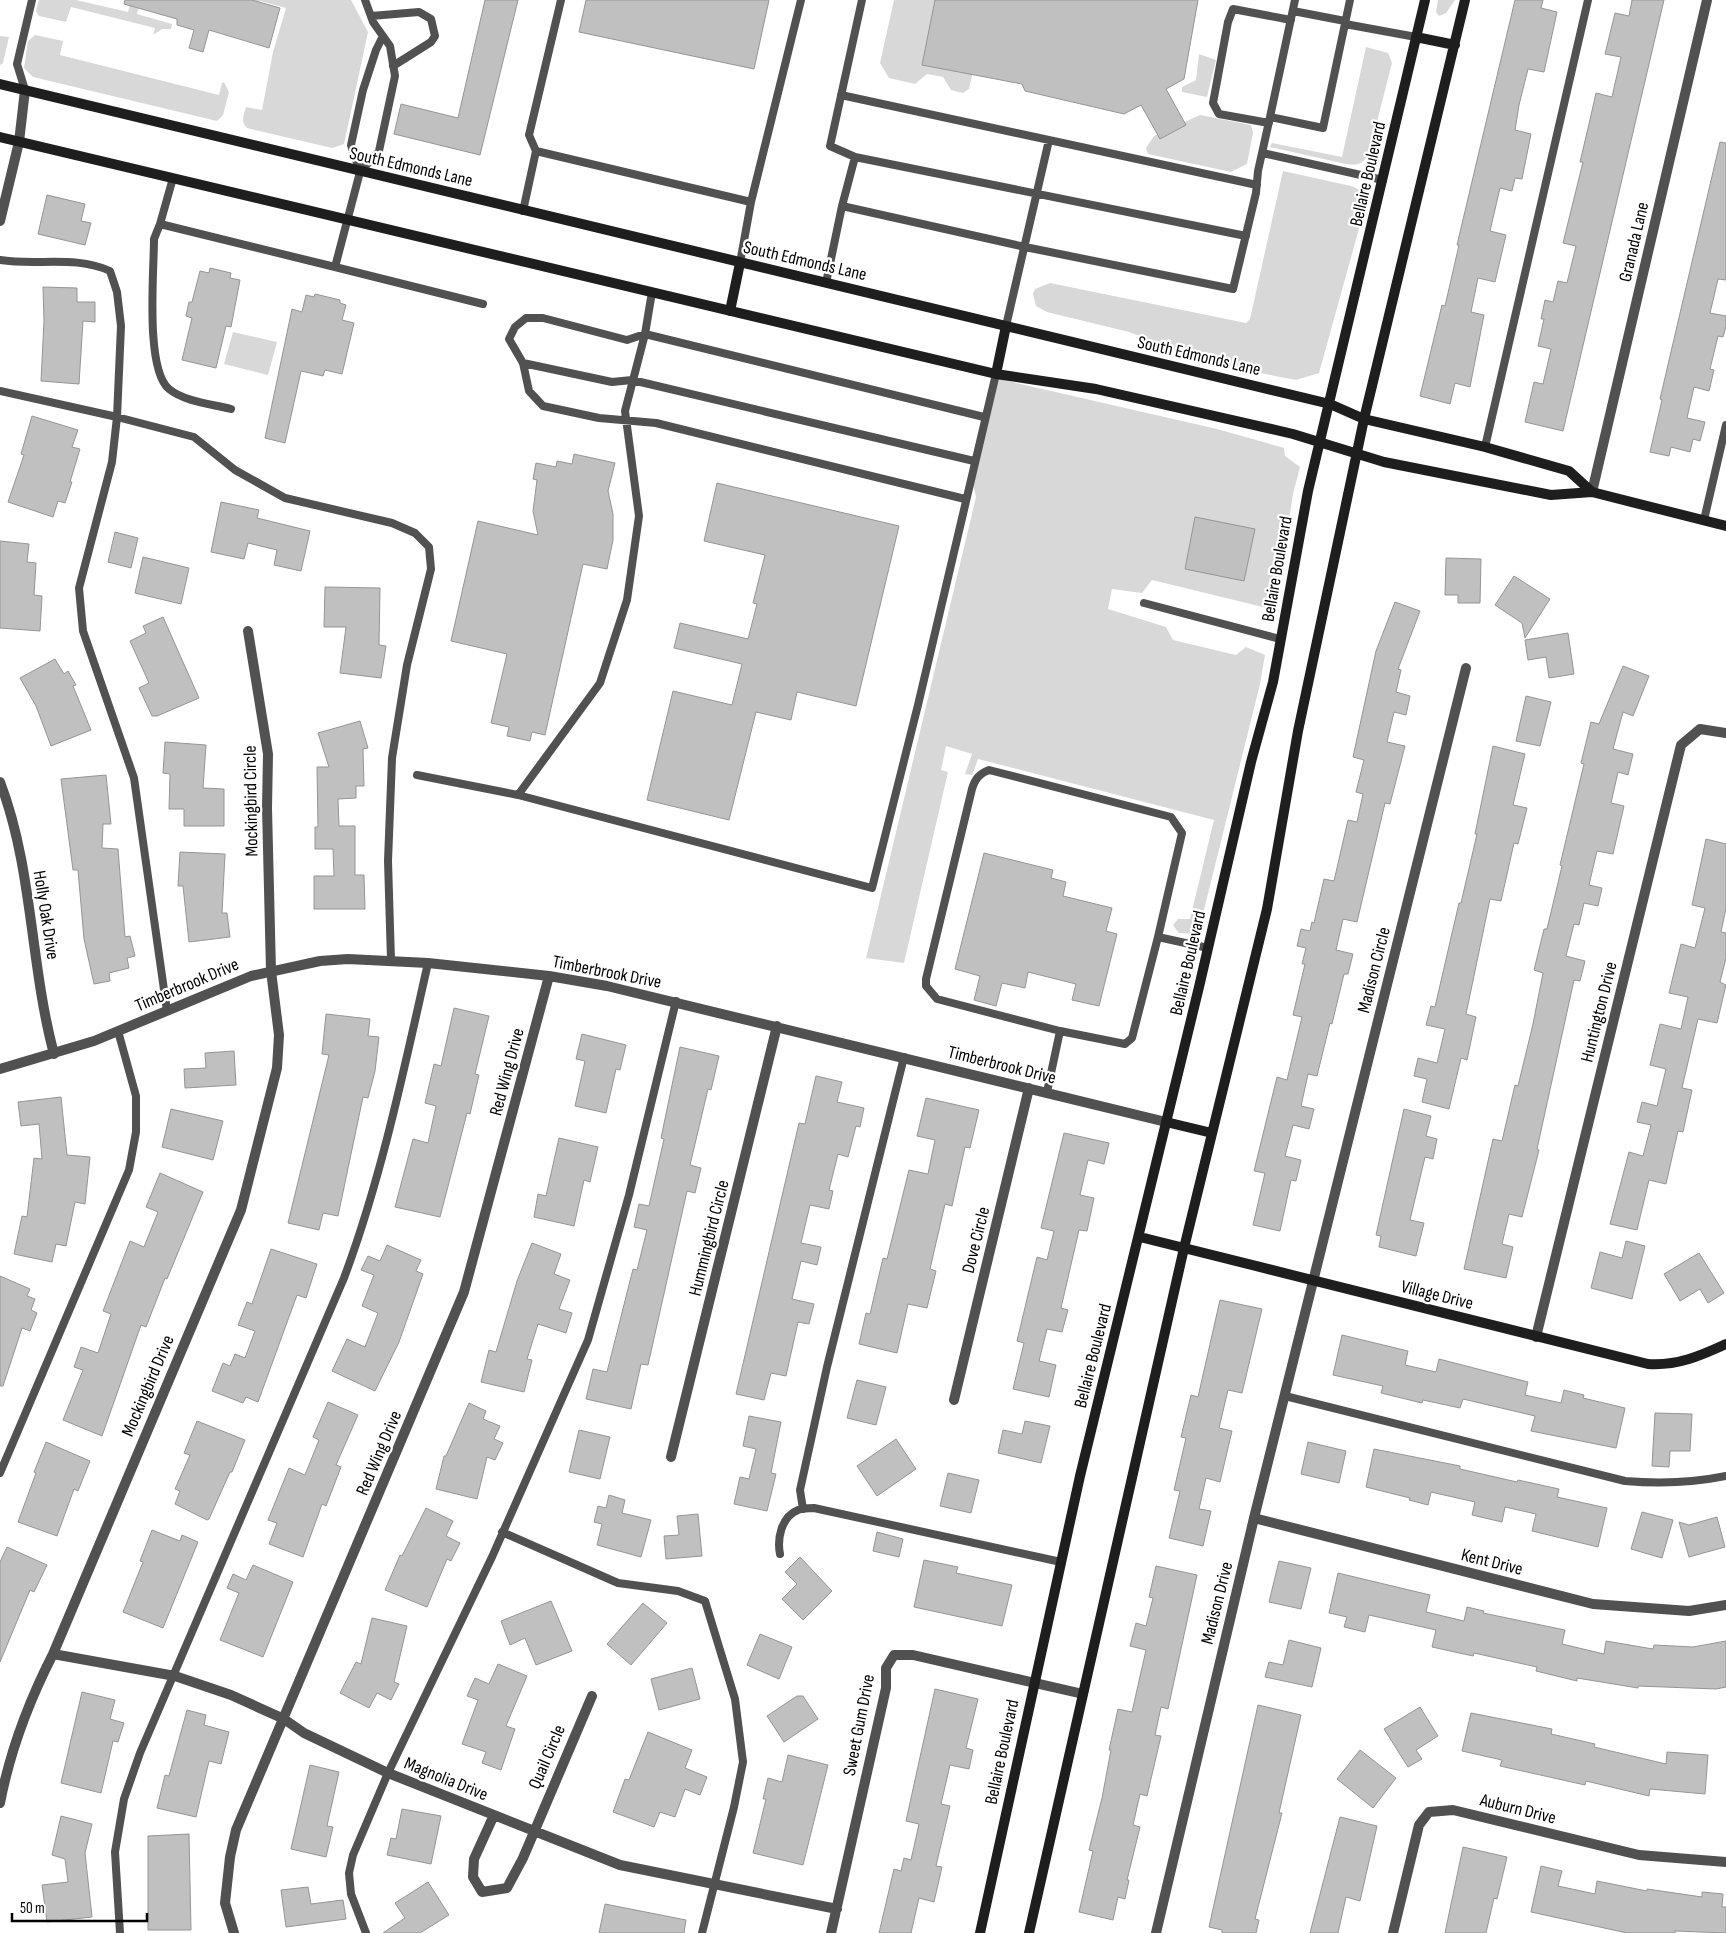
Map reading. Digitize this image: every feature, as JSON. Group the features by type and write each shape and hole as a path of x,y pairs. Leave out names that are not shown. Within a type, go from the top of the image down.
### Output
{"main road":[{"name":"Bellaire Boulevard","path":"980,1933 1061,1562 1140,1237 1251,762 1273,682 1308,491 1425,0"},
{"path":"1029,1933 1184,1248 1267,908 1298,732 1364,419 1465,0"},
{"path":"1416,37 1454,45"},
{"name":"South Edmonds Lane","path":"0,84 1330,404 1364,419 1485,447 1569,471 1592,492"},
{"name":"South Edmonds Lane","path":"0,137 996,374 1096,389 1284,432 1357,454 1550,495 1592,492 1726,526"},
{"path":"730,310 740,263"},
{"path":"996,374 1006,326"},
{"name":"Timberbrook Drive","path":"1166,1122 1212,1133"},
{"name":"Village Drive","path":"1140,1237 1617,1357 1662,1365 1688,1360 1726,1344"}],"street":[{"name":"Granada Lane","path":"1592,492 1707,0"},
{"path":"0,221 19,142 25,90"},
{"name":"Mockingbird Circle","path":"248,631 268,754 267,808 271,970"},
{"name":"Madison Circle","path":"1315,1281 1466,668"},
{"name":"Huntington Drive","path":"1536,1337 1681,745 1700,729 1726,733"},
{"name":"Holly Oak Drive","path":"1,786 19,847 46,1025 54,1054"},
{"name":"Timberbrook Drive","path":"0,1069 54,1054 118,1031 233,983 271,970 320,961 391,960 549,976 676,1002 1166,1122"},
{"name":"Mockingbird Drive","path":"0,1803 8,1770 30,1700 53,1654 241,1210 277,1068 278,1035 271,970"},
{"name":"Red Wing Drive","path":"234,1933 225,1903 236,1830 464,1292 549,976"},
{"name":"Hummingbird Circle","path":"672,1457 777,1026"},
{"name":"Dove Circle","path":"954,1400 1029,1088"},
{"name":"Madison Drive","path":"1156,1933 1254,1518 1315,1281"},
{"name":"Kent Drive","path":"1254,1518 1593,1604 1689,1611 1726,1605"},
{"name":"Magnolia Drive","path":"53,1654 175,1676 231,1695 284,1719 304,1733 388,1773 620,1865 837,1909"},
{"name":"Sweet Gum Drive","path":"832,1933 886,1688 886,1668 894,1655 913,1655 1083,1694"},
{"name":"Quail Circle","path":"494,1815 474,1860 473,1877 482,1892 507,1888 523,1858 592,1696"},
{"name":"Auburn Drive","path":"1393,1933 1419,1825 1429,1812 1453,1810 1639,1855 1726,1862"}],"lane":[{"path":"25,90 17,64 32,0"},
{"path":"335,267 360,172 379,151 395,76 390,46 371,16 365,0"},
{"path":"523,211 536,151 529,135 560,0"},
{"path":"740,263 750,202 801,0"},
{"path":"862,0 830,146 856,157 1246,236"},
{"path":"842,206 1025,247 1233,289 1257,185 1295,0"},
{"path":"1291,20 1233,9 1228,22 1213,103 1219,114 1322,128 1350,0"},
{"path":"1485,447 1536,218 1588,0"},
{"path":"1293,11 1416,37"},
{"path":"371,16 419,12 431,20 436,36 431,42 393,66"},
{"path":"360,172 351,145 363,90 376,50 383,36"},
{"path":"841,95 1257,185"},
{"path":"1006,326 1049,140"},
{"path":"536,151 750,202"},
{"path":"1263,153 1383,180"},
{"path":"826,283 842,206 856,157"},
{"path":"173,178 154,239 154,354 159,376 169,389 186,397 231,409"},
{"path":"160,224 483,304"},
{"path":"0,260 17,263 94,264 110,271 117,292 121,326 117,417 112,462 79,588 83,631 134,778 168,1011"},
{"path":"518,795 600,683 627,600 639,516 625,411 645,334 652,292"},
{"path":"965,499 656,423 626,421 544,406 529,391 523,364 509,339 515,327 526,318 543,318 627,340 645,334 984,417"},
{"path":"523,364 612,382 632,380 974,461"},
{"path":"417,775 518,795 872,888 911,733 984,417 996,374"},
{"path":"0,391 117,417 194,437 235,470 285,498 392,523 415,533 429,547 430,569 407,665 392,758 388,861 391,960"},
{"path":"1704,520 1726,425"},
{"path":"1144,603 1280,639"},
{"path":"989,770 1171,817 1182,833 1158,936 1132,1038 1126,1044 1060,1031 936,999 926,986 926,979 974,781 981,774 989,770"},
{"path":"1158,936 1208,948"},
{"path":"120,1933 115,1852 124,1799 140,1753 175,1676 358,1242 379,1170 428,963"},
{"path":"366,1933 351,1894 350,1873 353,1855 388,1773 502,1532 588,1340 629,1195 676,1002"},
{"path":"0,1473 129,1170 136,1132 136,1096 118,1031"},
{"path":"1047,1092 1060,1031"},
{"path":"804,1509 800,1490 825,1377 904,1057"},
{"path":"1285,1396 1625,1481 1661,1484 1726,1476"},
{"path":"780,1554 778,1543 783,1524 797,1510 814,1508 1061,1562"},
{"path":"502,1532 618,1583 678,1591 705,1601 735,1700 743,1762 702,1933"}],"shaded area":[{"path":"39,0 76,0 128,12 131,0 141,0 137,14 172,24 171,29 162,29 153,35 155,28 71,7 66,22 39,16 36,11"},
{"path":"247,0 351,0 368,32 344,144 332,148 247,128 243,118 246,107 262,110 273,52 286,8 260,1 258,3"},
{"path":"894,0 947,0 973,71 969,89 963,93 951,90 943,77 927,74 915,84 889,78 880,63"},
{"path":"1438,0 1455,0 1446,13 1439,16 1436,12"},
{"path":"35,35 63,41 60,55 219,95 222,83 224,82 229,92 223,115 217,121 33,77 24,68 28,41"},
{"path":"0,36 9,37 3,63 0,65"},
{"path":"1366,47 1388,53 1392,63 1369,153 1365,160 1354,165 1346,164 1270,147 1272,143 1342,157"},
{"path":"1199,54 1216,60 1207,97 1182,92 1182,87 1196,80"},
{"path":"1200,115 1251,125 1253,133 1247,164 1231,172 1148,154 1146,148 1154,136"},
{"path":"1283,171 1351,186 1362,193 1364,199 1365,207 1319,373 1296,380 1205,360 1129,332 1047,312 1036,306 1033,294 1035,289 1050,283 1246,323 1250,319"},
{"path":"233,332 277,342 268,375 224,364"},
{"path":"999,379 1217,429 1284,448 1285,456 1300,467 1293,494 1275,610 1152,580 1142,593 1112,589 1108,609 1166,627 1173,640 1236,655 1246,647 1265,655 1260,684 1202,918 1195,934 1179,933 1173,925 1178,919 1190,919 1214,820 978,759 972,775 965,774 972,754 946,746 941,770 948,772 904,963 866,958 976,497 973,484"}],"building":[{"path":"125,0 252,0 280,8 269,48 209,30 203,52 189,48 194,30 177,25 177,19 124,4"},
{"path":"485,0 518,0 480,155 394,134 401,104 458,118"},
{"path":"586,0 769,0 754,69 579,32"},
{"path":"935,0 1198,0 1184,79 1166,89 1186,125 1160,139 1141,105 1124,114 1025,91 1022,84 922,65"},
{"path":"1515,0 1543,0 1541,8 1557,12 1544,72 1528,69 1519,105 1515,130 1531,134 1522,179 1515,178 1512,191 1500,188 1490,231 1506,235 1495,282 1478,278 1471,312 1484,315 1470,387 1455,383 1450,404 1420,396 1442,305 1445,306 1459,245 1457,245"},
{"path":"1632,0 1664,0 1563,431 1525,422 1534,382 1543,384 1551,349 1538,346 1544,319 1541,319 1545,300 1553,302 1558,281 1567,283 1576,246 1563,243 1583,162 1580,162 1596,93 1612,97 1621,57 1605,54 1615,13 1629,16"},
{"path":"1720,142 1726,143 1726,280 1718,279 1710,313 1726,316 1726,326 1723,337 1718,336 1710,369 1714,370 1709,391 1694,387 1687,418 1705,422 1700,441 1693,439 1690,452 1671,447 1669,456 1650,452 1662,400 1660,399"},
{"path":"47,195 85,204 81,221 91,223 85,245 38,234"},
{"path":"210,268 231,273 230,278 240,280 231,327 226,326 216,368 182,360 192,318 186,316 189,302 192,302 200,271 209,273"},
{"path":"43,287 77,288 77,302 95,302 95,322 83,321 79,384 41,381 44,321"},
{"path":"315,294 340,300 340,303 346,305 342,320 354,323 342,374 325,370 323,376 301,371 285,443 265,438 292,309 302,312 306,295 314,297"},
{"path":"32,416 78,430 72,447 80,449 70,482 72,482 65,503 58,501 53,517 8,502 24,455 21,454"},
{"path":"574,454 615,463 608,491 613,514 613,540 607,569 583,564 545,735 532,732 530,741 507,736 509,727 491,723 507,654 451,641 478,521 538,535 533,511 537,480 533,479 536,463 556,467 557,461 572,464"},
{"path":"717,483 899,526 856,706 797,692 791,720 756,712 729,820 647,800 673,691 732,705 742,664 674,648 680,623 748,639 757,604 753,603 765,555 704,541"},
{"path":"221,502 259,510 257,518 310,531 301,571 274,565 277,550 248,543 244,559 211,552"},
{"path":"1195,517 1255,529 1244,581 1185,569"},
{"path":"115,532 138,538 131,568 108,562"},
{"path":"0,541 29,544 27,562 36,563 34,595 42,596 40,631 0,628"},
{"path":"143,557 189,568 181,604 135,593"},
{"path":"1446,558 1481,559 1480,603 1458,603 1458,595 1445,595"},
{"path":"1514,576 1550,599 1525,638 1522,623 1495,605"},
{"path":"325,587 380,588 379,645 386,646 381,678 340,673 346,627 324,627"},
{"path":"1395,602 1420,611 1398,669 1401,670 1396,692 1410,696 1406,715 1394,712 1387,742 1405,746 1390,804 1385,803 1357,922 1343,919 1336,950 1353,954 1348,974 1344,974 1317,1076 1308,1074 1301,1106 1314,1109 1309,1129 1293,1125 1285,1156 1301,1160 1296,1181 1291,1180 1280,1231 1253,1225 1265,1173 1254,1171 1277,1077 1287,1080 1302,1017 1293,1015 1305,964 1302,964 1306,948 1297,946 1301,929 1310,931 1312,922 1314,923 1324,879 1334,881 1348,820 1357,822 1363,794 1356,792 1364,760 1353,757 1376,651"},
{"path":"163,617 199,698 157,716 152,716 139,688 149,683 130,641 146,633 143,626"},
{"path":"1568,633 1574,674 1549,678 1546,657 1528,660 1525,640"},
{"path":"55,659 64,674 68,671 76,685 73,686 91,730 51,746 36,706 20,678"},
{"path":"1623,666 1649,676 1633,716 1623,712 1613,749 1633,754 1628,775 1618,772 1611,803 1624,806 1613,854 1597,851 1589,885 1602,888 1598,906 1584,903 1579,925 1574,924 1566,956 1585,961 1580,981 1574,980 1537,1149 1539,1150 1522,1217 1509,1214 1502,1244 1513,1247 1506,1278 1464,1269 1493,1139 1502,1141 1515,1085 1518,1086 1533,1024 1543,973 1534,970 1544,929 1547,929 1562,866 1560,865 1584,764 1581,763 1591,722 1599,724"},
{"path":"1526,696 1551,702 1540,746 1516,741"},
{"path":"360,721 368,748 363,749 364,786 356,786 356,798 338,799 339,826 355,826 355,875 364,875 365,909 314,909 314,876 334,876 333,849 315,849 315,827 318,827 317,767 329,767 318,733"},
{"path":"165,742 206,745 203,788 224,789 224,826 184,826 184,809 169,809 170,774 163,773"},
{"path":"1493,746 1525,754 1513,805 1527,808 1518,844 1514,843 1501,901 1490,899 1466,1014 1476,1017 1467,1060 1461,1058 1449,1109 1422,1102 1427,1079 1414,1076 1418,1058 1437,1063 1445,1029 1426,1025 1431,1006 1435,1007 1459,903 1461,903 1477,834 1475,834"},
{"path":"106,775 111,824 103,824 102,848 118,849 125,937 130,936 135,956 127,958 129,968 109,973 110,981 94,984 84,939 78,870 73,870 61,779"},
{"path":"1706,839 1726,844 1726,908 1721,932 1726,933 1726,958 1720,982 1726,985 1717,1023 1698,1019 1682,1088 1692,1090 1683,1132 1678,1131 1666,1184 1649,1180 1637,1230 1610,1224 1629,1152 1643,1156 1651,1125 1637,1122 1642,1102 1657,1106 1666,1069 1650,1065 1660,1024 1681,1029 1688,997 1669,993 1681,944 1695,948 1705,908 1692,905"},
{"path":"180,852 225,854 222,913 227,913 230,937 189,942 183,886 178,886"},
{"path":"984,853 1053,870 1051,878 1066,882 1063,896 1112,908 1106,931 1117,934 1099,1006 1072,1000 1076,984 1028,972 1025,988 1002,983 996,1006 974,1000 980,976 955,969"},
{"path":"454,1008 489,1016 475,1074 479,1075 470,1114 467,1113 440,1217 395,1207 413,1139 428,1143 436,1106 425,1103 434,1064 441,1066"},
{"path":"326,1014 370,1019 368,1036 379,1037 375,1071 368,1098 363,1097 338,1216 323,1213 319,1230 288,1223 329,1055 322,1054"},
{"path":"582,1034 626,1045 620,1070 616,1069 606,1113 575,1106 585,1061 576,1059"},
{"path":"680,1047 719,1056 711,1090 708,1089 690,1165 701,1168 695,1193 687,1191 648,1365 641,1364 631,1409 586,1399 593,1369 607,1372 633,1269 637,1270 647,1230 634,1227 639,1204 649,1206 664,1139 661,1138"},
{"path":"234,1051 236,1085 185,1088 184,1069 206,1068 205,1053"},
{"path":"816,1076 842,1082 837,1102 864,1108 860,1127 856,1126 848,1157 838,1154 829,1190 833,1191 829,1209 810,1205 801,1243 821,1247 817,1265 801,1261 792,1299 814,1304 809,1324 798,1322 786,1376 771,1373 764,1400 736,1394 799,1123 805,1124"},
{"path":"61,1097 67,1155 90,1157 85,1204 75,1202 66,1246 56,1244 52,1262 14,1254 22,1216 27,1217 34,1158 42,1159 39,1124 21,1126 18,1102"},
{"path":"926,1098 979,1110 970,1148 965,1147 952,1206 945,1204 930,1269 936,1271 927,1308 908,1304 897,1353 859,1344 866,1313 870,1314 883,1258 887,1259 909,1170 928,1174 935,1140 917,1136"},
{"path":"171,1109 223,1121 213,1160 162,1147"},
{"path":"1404,1109 1431,1116 1426,1136 1437,1139 1433,1159 1425,1157 1410,1220 1424,1223 1416,1256 1379,1247 1381,1236 1376,1235"},
{"path":"1064,1133 1109,1143 1104,1164 1088,1160 1080,1195 1094,1198 1087,1231 1079,1230 1061,1308 1068,1310 1062,1332 1047,1329 1039,1361 1056,1365 1049,1397 1013,1389 1024,1343 1017,1341 1037,1257 1047,1260 1054,1231 1041,1228"},
{"path":"559,1138 598,1147 590,1182 584,1180 574,1226 534,1217 538,1194 546,1196"},
{"path":"160,1173 203,1192 167,1279 165,1278 146,1327 141,1325 102,1436 63,1420 83,1370 74,1367 81,1347 98,1353 111,1314 103,1311 130,1241 144,1247 158,1212 146,1207"},
{"path":"1626,1241 1645,1246 1632,1299 1591,1288 1600,1252 1622,1258"},
{"path":"532,1243 561,1254 554,1274 570,1280 559,1309 572,1313 566,1333 538,1324 527,1359 532,1360 524,1392 481,1382 489,1350 496,1352 517,1281"},
{"path":"387,1245 421,1260 416,1271 423,1274 399,1342 375,1391 332,1371 347,1339 365,1347 378,1313 362,1306 374,1275 361,1270 368,1256 380,1261"},
{"path":"271,1249 317,1264 306,1298 297,1295 258,1402 246,1397 243,1403 212,1391 223,1363 230,1366 235,1354 245,1358 255,1331 238,1325 247,1302 252,1304"},
{"path":"1699,1253 1724,1293 1708,1303 1700,1289 1680,1301 1664,1274"},
{"path":"0,1276 30,1289 27,1296 35,1299 31,1310 37,1313 30,1331 22,1328 3,1386 0,1386"},
{"path":"1220,1300 1262,1309 1242,1393 1228,1390 1219,1428 1232,1431 1220,1482 1206,1478 1199,1509 1211,1511 1203,1546 1169,1538 1180,1491 1174,1490 1186,1438 1181,1437 1191,1395 1198,1397"},
{"path":"1342,1335 1408,1351 1405,1365 1436,1372 1439,1359 1528,1382 1525,1395 1561,1403 1564,1390 1584,1395 1583,1398 1625,1408 1616,1448 1531,1431 1535,1416 1463,1399 1460,1408 1423,1400 1422,1403 1381,1393 1383,1386 1333,1375"},
{"path":"857,1380 886,1387 876,1425 847,1418"},
{"path":"328,1402 358,1415 336,1465 341,1467 326,1506 322,1504 303,1557 269,1544 277,1523 268,1520 289,1468 305,1475 319,1440 313,1437"},
{"path":"469,1403 486,1411 483,1419 500,1426 494,1439 503,1443 495,1460 487,1457 477,1499 436,1489 444,1456 446,1456"},
{"path":"1655,1413 1692,1414 1690,1451 1670,1451 1669,1467 1652,1466"},
{"path":"749,1416 781,1422 771,1473 776,1474 767,1511 734,1504 740,1477 749,1479 756,1449 743,1446"},
{"path":"197,1421 245,1440 232,1472 230,1472 207,1520 175,1504 180,1491 175,1489 190,1455 184,1453"},
{"path":"1025,1421 1050,1426 1041,1463 998,1453 1003,1430 1022,1434"},
{"path":"579,1430 610,1437 600,1479 569,1472"},
{"path":"896,1439 916,1469 877,1496 857,1466"},
{"path":"46,1442 90,1461 78,1491 74,1489 57,1536 18,1522"},
{"path":"1308,1442 1346,1451 1339,1483 1301,1474"},
{"path":"1374,1449 1460,1466 1460,1469 1517,1482 1518,1480 1559,1489 1557,1497 1607,1508 1598,1547 1532,1531 1536,1514 1505,1507 1502,1522 1472,1515 1475,1502 1431,1492 1428,1505 1409,1500 1410,1498 1366,1487"},
{"path":"948,1473 979,1480 971,1513 940,1506"},
{"path":"609,1495 625,1500 622,1513 651,1520 641,1557 597,1545 602,1524 594,1522 598,1506 606,1508"},
{"path":"426,1508 453,1521 446,1536 460,1543 451,1561 447,1559 427,1607 385,1590 400,1555 402,1556"},
{"path":"1642,1512 1673,1520 1662,1558 1631,1549"},
{"path":"698,1514 702,1556 666,1559 664,1536 679,1535 677,1516"},
{"path":"1717,1517 1725,1547 1689,1557 1679,1522 1689,1525"},
{"path":"152,1530 180,1541 182,1535 198,1542 163,1628 123,1612 143,1562 140,1561"},
{"path":"877,1532 903,1539 899,1557 873,1551"},
{"path":"7,1547 47,1565 34,1592 30,1590 0,1662 0,1562"},
{"path":"800,1557 832,1591 803,1620 782,1599 797,1584 785,1572"},
{"path":"924,1560 958,1567 956,1573 1012,1585 1002,1626 914,1607"},
{"path":"1279,1561 1311,1568 1301,1609 1269,1602"},
{"path":"253,1565 293,1582 263,1657 220,1640 239,1593 227,1588 233,1574 246,1580"},
{"path":"1156,1566 1197,1575 1168,1709 1161,1707 1155,1735 1161,1736 1147,1796 1140,1794 1133,1825 1140,1827 1127,1880 1129,1880 1125,1899 1118,1897 1113,1920 1079,1912 1093,1851 1089,1850 1102,1798 1111,1750 1109,1750 1118,1709 1132,1712 1146,1650 1130,1646 1136,1623 1146,1626 1153,1598 1149,1597"},
{"path":"1338,1573 1430,1595 1426,1612 1464,1621 1467,1607 1484,1611 1483,1613 1565,1630 1562,1644 1604,1654 1606,1641 1653,1649 1654,1645 1693,1647 1726,1641 1726,1687 1716,1689 1638,1686 1638,1688 1577,1678 1577,1681 1536,1671 1537,1667 1474,1653 1473,1656 1432,1647 1436,1630 1369,1615 1365,1632 1344,1627 1347,1617 1329,1613"},
{"path":"551,1601 572,1651 536,1665 525,1638 510,1645 501,1621"},
{"path":"643,1603 667,1623 631,1665 607,1644"},
{"path":"372,1618 407,1626 394,1682 399,1684 391,1700 377,1693 369,1708 340,1693 356,1662 361,1664"},
{"path":"760,1634 792,1647 779,1679 747,1665"},
{"path":"1289,1640 1321,1648 1312,1687 1265,1677 1269,1662 1283,1665"},
{"path":"498,1664 527,1676 506,1726 515,1729 501,1770 482,1763 486,1752 462,1744 478,1700 467,1696 475,1678 489,1684"},
{"path":"692,1668 700,1699 659,1710 651,1679"},
{"path":"935,1689 978,1699 966,1748 973,1750 969,1769 950,1765 941,1804 950,1806 936,1866 942,1867 934,1902 919,1898 911,1933 879,1933 894,1869 901,1871 904,1858 911,1860 919,1824 906,1821"},
{"path":"82,1692 115,1700 110,1719 124,1723 118,1742 113,1741 101,1793 61,1783"},
{"path":"797,1696 803,1696 818,1719 784,1742 767,1716"},
{"path":"1258,1705 1301,1715 1279,1813 1282,1813 1255,1919 1259,1920 1256,1933 1222,1933 1222,1930 1209,1927"},
{"path":"1420,1707 1438,1736 1416,1750 1422,1759 1408,1767 1384,1729"},
{"path":"187,1710 206,1715 204,1725 229,1732 221,1764 209,1761 196,1817 157,1808 165,1775 169,1776"},
{"path":"1471,1713 1552,1729 1551,1734 1595,1744 1594,1747 1666,1764 1667,1752 1708,1755 1705,1794 1650,1789 1649,1796 1586,1781 1585,1785 1500,1766 1502,1760 1462,1751"},
{"path":"648,1732 692,1750 685,1768 707,1777 700,1795 685,1789 675,1817 660,1812 654,1827 613,1812 625,1779 629,1780"},
{"path":"1360,1750 1396,1778 1373,1808 1337,1779"},
{"path":"788,1755 828,1765 803,1865 753,1853 766,1799 763,1799 768,1778 782,1782"},
{"path":"310,1765 339,1772 327,1826 333,1827 326,1857 291,1849"},
{"path":"402,1809 441,1816 431,1864 387,1855 391,1838 396,1839"},
{"path":"61,1816 92,1824 85,1853 92,1917 47,1922 42,1885 68,1882 65,1859 52,1855"},
{"path":"1340,1817 1377,1826 1360,1901 1346,1897 1338,1933 1310,1933"},
{"path":"189,1834 191,1930 148,1930 148,1836"},
{"path":"1463,1847 1507,1857 1497,1899 1494,1898 1486,1933 1445,1933"},
{"path":"1541,1866 1562,1871 1558,1886 1595,1894 1597,1881 1647,1891 1647,1889 1702,1897 1702,1892 1723,1894 1722,1907 1726,1907 1726,1933 1675,1931 1675,1933 1627,1933 1531,1912"},
{"path":"428,1882 449,1915 420,1933 383,1933 405,1918 395,1903"},
{"path":"308,1887 311,1904 343,1900 346,1919 286,1927 281,1890"},
{"path":"605,1904 686,1920 684,1933 599,1933"}]}
